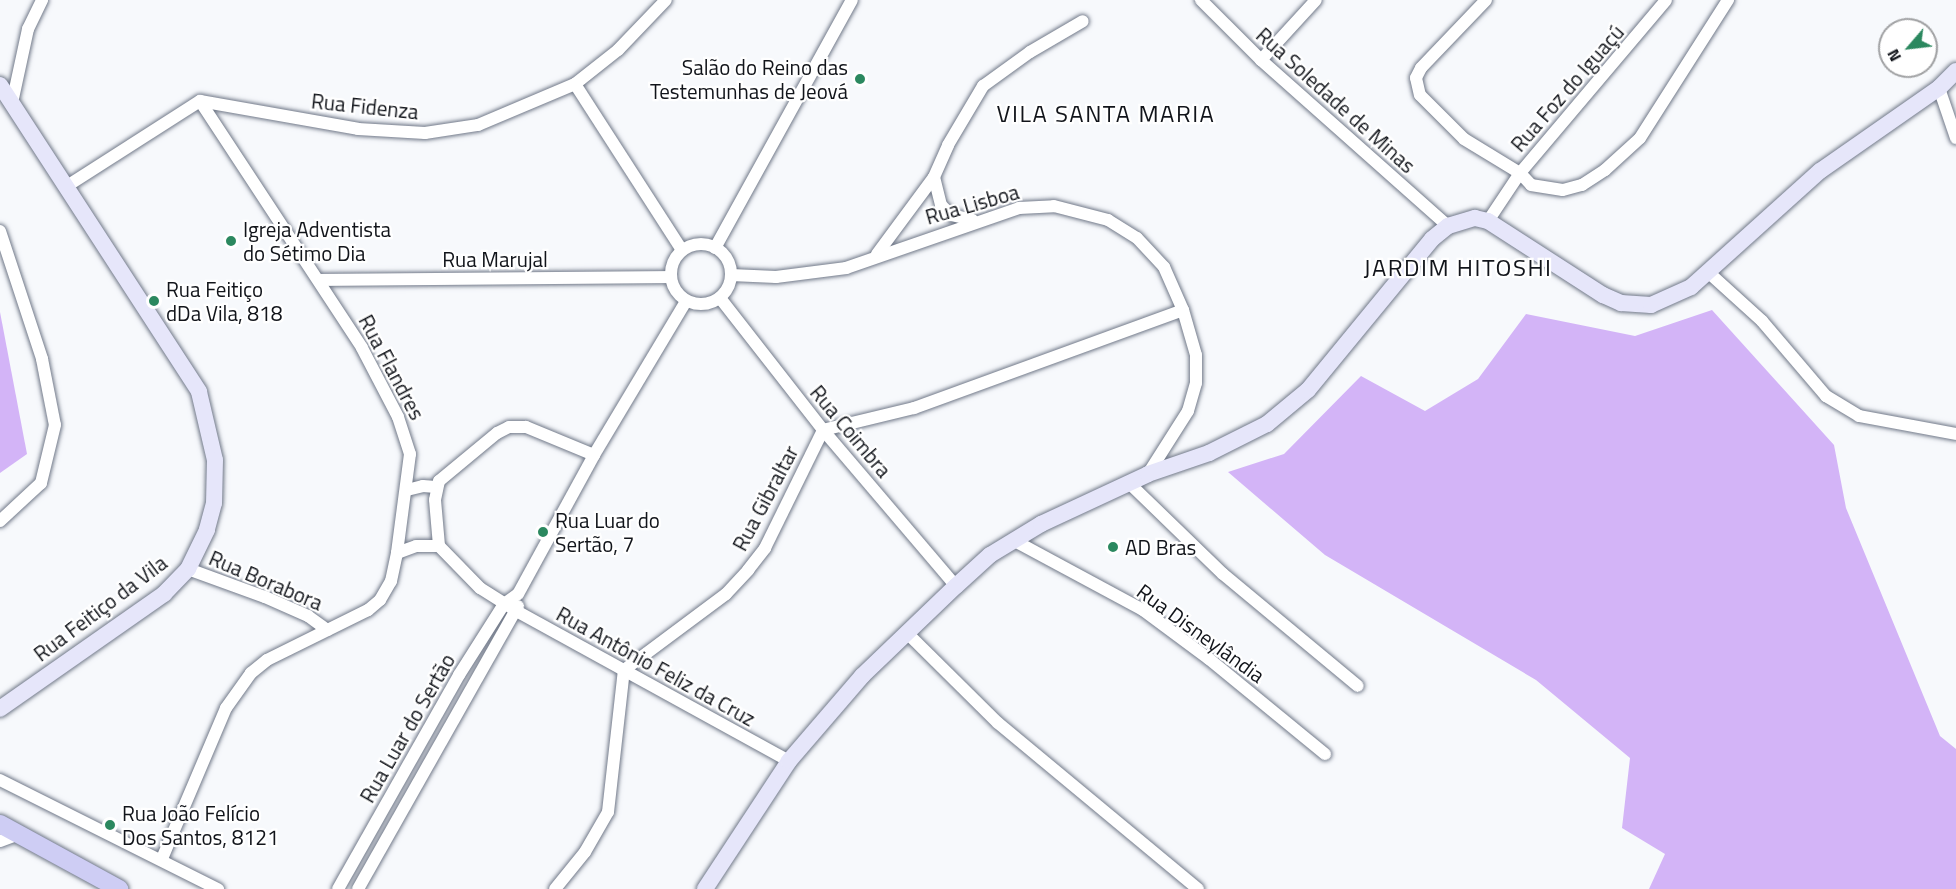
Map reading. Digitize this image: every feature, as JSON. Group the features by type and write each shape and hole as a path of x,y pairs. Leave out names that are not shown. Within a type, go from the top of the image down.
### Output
{"main road":[{"path":"0,824 119,889"}],"street":[{"path":"12,103 28,29 42,0"},
{"name":"Rua Fidenza","path":"200,101 358,129 426,133 478,124 574,84 618,50 666,0"},
{"path":"715,248 852,0"},
{"name":"Rua Soledade de Minas","path":"1201,0 1261,60 1448,226"},
{"path":"1261,60 1316,0"},
{"path":"1486,0 1421,68 1416,85 1436,112 1464,139 1520,173 1531,185 1563,190 1582,185 1640,138 1728,0"},
{"name":"Rua Foz do Iguaçú","path":"1488,221 1520,173 1666,0"},
{"path":"876,255 934,177 948,145 983,86 1030,51 1083,21"},
{"path":"705,889 789,761 862,676 956,586 1013,540 1128,482 1250,435 1288,409 1432,239 1448,226 1475,218 1488,221 1621,303 1651,305 1670,299 1708,272 1820,171 1939,88 1956,71"},
{"path":"574,84 682,250"},
{"name":"Rua Feitiço da Vila","path":"0,85 199,392 212,435 214,503 207,531 188,569 164,594 0,709"},
{"path":"1939,88 1956,138"},
{"path":"67,186 200,101"},
{"name":"Rua Flandres","path":"162,859 226,708 239,688 267,660 380,600 391,581 398,553 410,454 405,434 362,348 320,280 200,101"},
{"path":"934,177 940,205 951,215 974,220"},
{"name":"Rua Lisboa","path":"731,275 806,274 846,268 974,220 1033,206 1067,208 1108,220 1137,238 1154,255 1183,310 1196,355 1197,383 1179,429 1148,474"},
{"path":"0,231 42,359 55,425 41,483 0,521"},
{"path":"698,244 715,248 727,259 731,275 720,298 704,304 686,301 675,291 670,277 672,265 682,250 698,244"},
{"path":"1708,272 1762,321 1810,380 1834,401 1859,416 1956,434"},
{"name":"Rua Marujal","path":"320,280 670,277"},
{"name":"Rua Coimbra","path":"720,298 824,430 956,586"},
{"name":"Rua Luar do Sertão","path":"338,889 504,604 518,594 594,455 686,301"},
{"name":"Rua Gibraltar","path":"624,670 726,594 748,570 765,548 824,430 914,408 1183,310"},
{"path":"398,553 417,546 439,546 436,487 451,467 509,427 526,427 594,455"},
{"path":"1128,482 1223,574 1358,686"},
{"path":"407,490 436,487"},
{"name":"Rua Disneylândia","path":"1013,540 1143,610 1209,659 1325,754"},
{"name":"Rua Antônio Feliz da Cruz","path":"439,546 459,571 504,604 789,761"},
{"name":"Rua Borabora","path":"188,569 290,608 327,630"},
{"name":"Rua Luar do Sertão","path":"358,889 518,612 518,594"},
{"path":"906,632 998,723 1198,889"},
{"path":"555,889 585,852 608,812 624,670"},
{"path":"0,780 218,889"},
{"path":"372,830 387,837"},
{"path":"0,841 19,834"}],"shaded area":[{"path":"1712,310 1834,445 1846,508 1940,736 1956,749 1956,889 1649,889 1665,854 1622,828 1630,758 1536,680 1325,555 1228,472 1284,454 1361,376 1425,411 1478,379 1526,314 1635,336"},
{"path":"0,312 27,454 0,473"}],"place":[{"name":"Salão do Reino das Testemunhas de Jeová","path":"860,79"},
{"name":"Igreja Adventista do Sétimo Dia","path":"231,241"},
{"name":"Rua Feitiço dDa Vila, 818","path":"154,301"},
{"name":"Rua Luar do Sertão, 7","path":"543,532"},
{"name":"AD Bras","path":"1113,547"},
{"name":"Rua João Felício Dos Santos, 8121","path":"110,825"}],"district":[{"name":"VILA SANTA MARIA","path":"1106,114"},
{"name":"JARDIM HITOSHI","path":"1458,268"}]}
